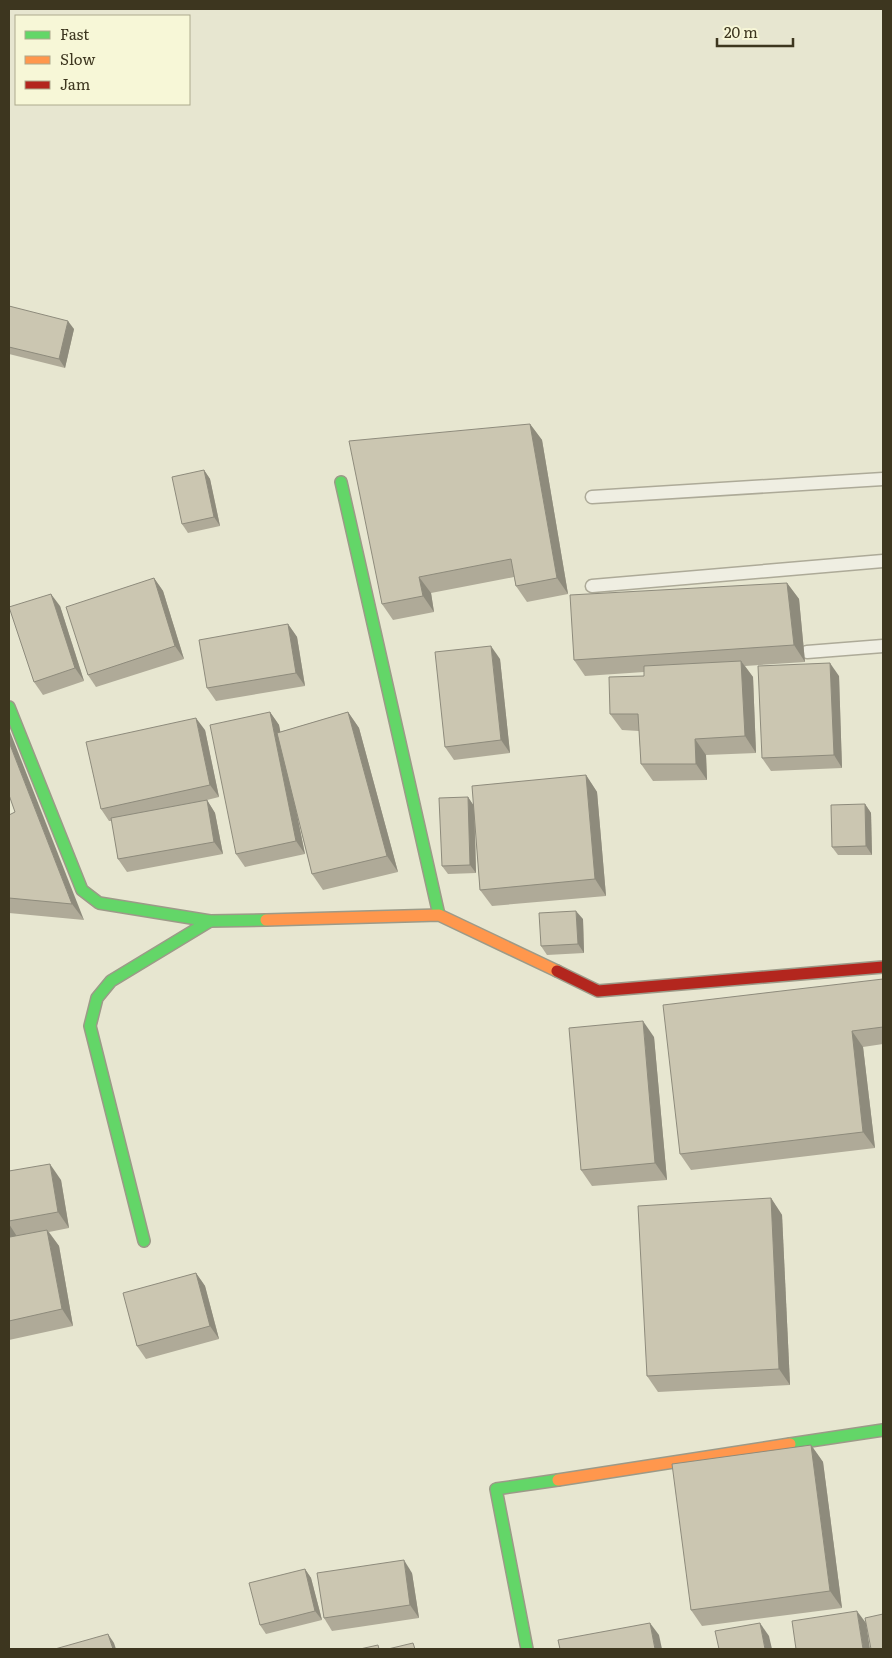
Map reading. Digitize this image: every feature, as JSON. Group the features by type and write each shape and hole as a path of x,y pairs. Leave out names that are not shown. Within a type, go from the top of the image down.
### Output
{"street":[{"path":"341,482 439,915"},
{"path":"9,707 82,890 99,903 210,920 439,915 598,991 883,967"},
{"path":"144,1241 90,1026 97,998 111,981 210,920"},
{"path":"527,1649 496,1490 883,1430"}],"lane":[{"path":"592,497 883,479"},
{"path":"592,586 883,561"},
{"path":"807,652 883,646"}],"building":[{"path":"9,306 68,321 59,359 9,347"},
{"path":"530,424 557,578 516,586 511,559 419,577 423,596 382,604 349,441"},
{"path":"204,470 214,517 182,524 172,477"},
{"path":"154,578 175,646 88,675 66,607"},
{"path":"787,583 794,645 574,660 570,595"},
{"path":"51,594 75,668 34,682 9,607"},
{"path":"288,624 296,673 207,688 199,640"},
{"path":"491,646 501,740 445,747 435,652"},
{"path":"741,661 745,736 695,739 696,764 641,764 638,714 610,714 609,677 644,676 644,666"},
{"path":"830,663 834,755 762,758 758,666"},
{"path":"270,712 296,841 236,854 210,725"},
{"path":"348,712 387,856 312,874 277,733"},
{"path":"196,718 210,785 101,809 86,742"},
{"path":"9,742 72,904 9,898 9,815 15,812 9,795"},
{"path":"586,775 595,879 480,890 472,786"},
{"path":"468,797 470,865 442,866 439,798"},
{"path":"207,800 214,842 118,859 111,818"},
{"path":"865,804 866,846 832,847 831,805"},
{"path":"576,911 578,944 541,946 539,913"},
{"path":"883,979 883,1027 852,1031 863,1132 680,1154 663,1005"},
{"path":"643,1021 655,1163 581,1170 569,1028"},
{"path":"50,1164 58,1212 9,1221 9,1171"},
{"path":"771,1198 779,1369 647,1376 638,1206"},
{"path":"47,1230 62,1309 9,1321 9,1231 10,1237"},
{"path":"196,1273 210,1326 137,1346 123,1293"},
{"path":"811,1445 830,1591 691,1610 672,1464"},
{"path":"404,1560 410,1605 324,1618 317,1573"},
{"path":"305,1569 315,1611 260,1625 249,1583"},
{"path":"857,1611 863,1649 796,1649 792,1621"},
{"path":"883,1614 883,1649 871,1649 865,1618"},
{"path":"650,1623 655,1649 560,1649 558,1640"},
{"path":"760,1623 765,1649 719,1649 715,1631"},
{"path":"108,1634 113,1649 55,1649"},
{"path":"413,1643 415,1649 388,1649"},
{"path":"378,1645 379,1649 360,1649"}],"traffic: fast":[{"path":"341,482 439,915"},
{"path":"9,707 82,890 99,903 210,921 266,920"},
{"path":"144,1241 90,1026 97,998 111,981 210,921"},
{"path":"790,1444 883,1430"},
{"path":"527,1649 496,1489 558,1480"}],"traffic: slow":[{"path":"266,920 439,915 557,971"},
{"path":"558,1480 790,1444"}],"traffic: jam":[{"path":"557,971 598,991 883,967"}]}
